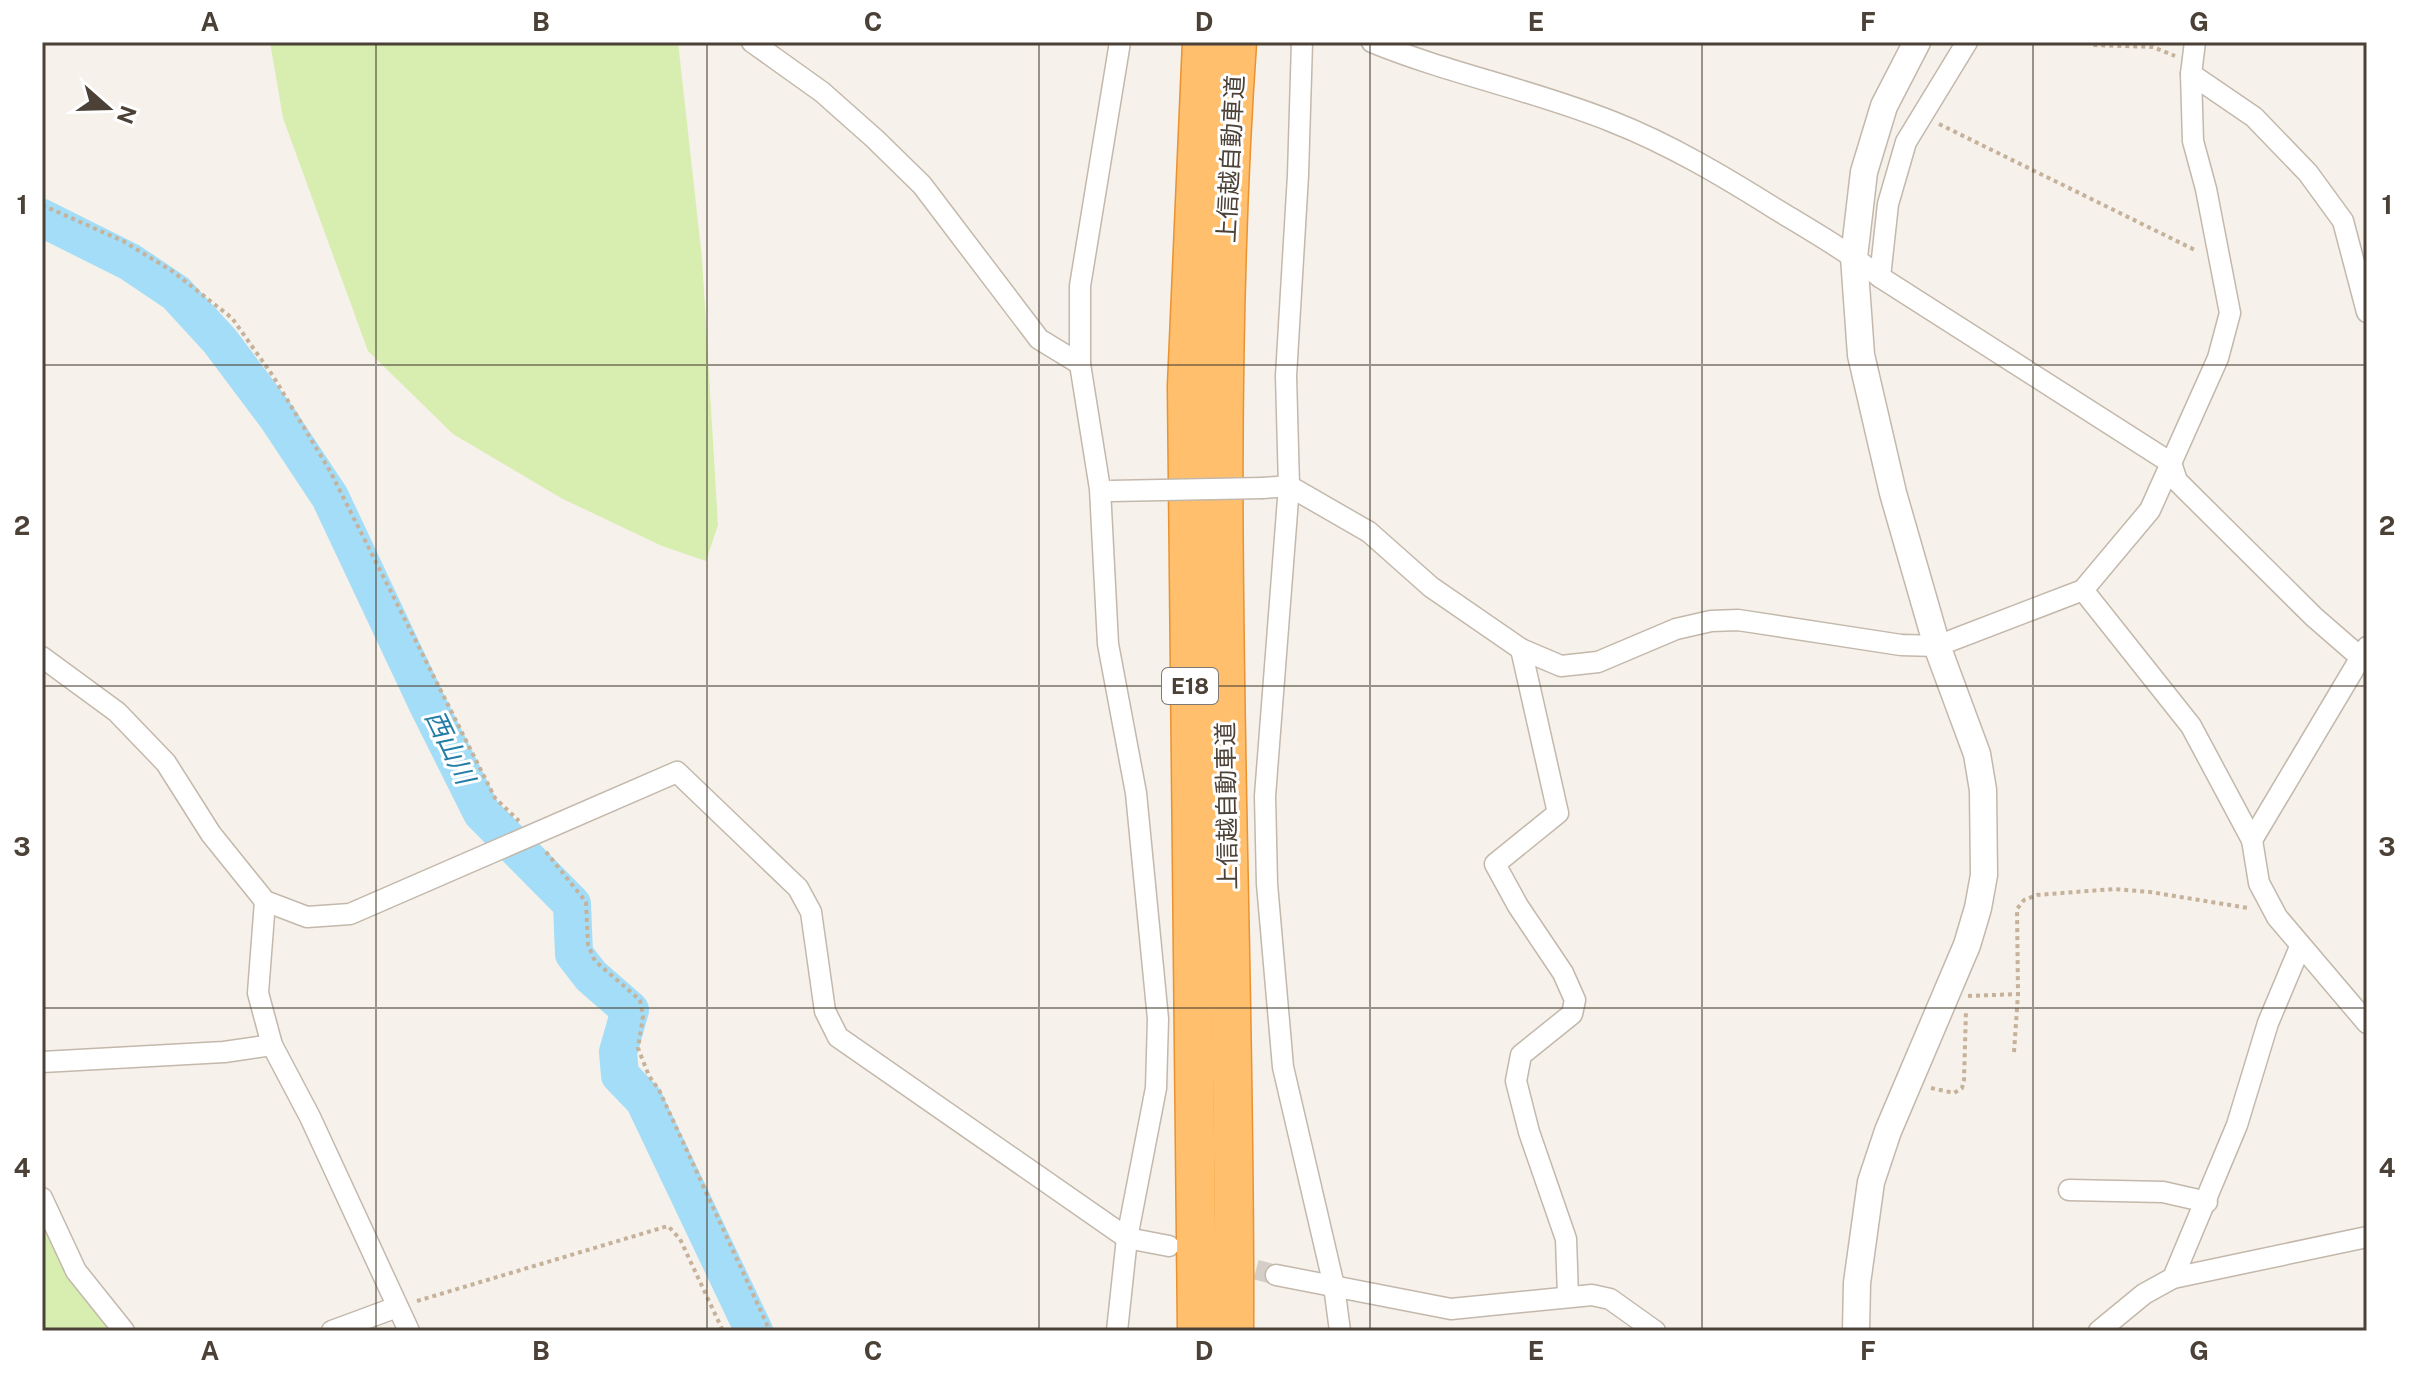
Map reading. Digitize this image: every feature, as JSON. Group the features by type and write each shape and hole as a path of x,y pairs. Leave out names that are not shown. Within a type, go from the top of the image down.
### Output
{"highway":[{"name":"上信越自動車道","path":"1197,1331 1187,386 1202,42"},
{"name":"上信越自動車道","path":"1234,1331 1223,381 1230,143 1237,42"},
{"path":"1230,961 1256,1331"},
{"path":"1185,1331 1194,1160"}],"street":[{"path":"752,42 822,92 922,185 1039,339 1080,364"},
{"path":"1117,1331 1127,1238 1156,1088 1158,1019 1136,793 1108,644 1105,490 1080,364 1080,286 1120,42"},
{"path":"1302,42 1286,376 1289,486 1265,796 1267,884 1283,1067 1334,1286 1340,1331"},
{"path":"1372,42 1420,62 1615,122 1722,176 1854,257 1880,277 2171,463 2177,481 2314,617 2365,656 2252,840"},
{"path":"1856,1331 1857,1283 1871,1182 1888,1131 1909,1083 1957,996 1984,875 1983,790 1977,754 1937,646 1893,493 1861,355 1854,257 1864,172 1884,106 1917,42"},
{"path":"1880,277 1888,204 1906,142 1967,42"},
{"path":"1105,490 1289,486 1369,532 1431,587 1521,649 1561,666 1598,662 1676,629 1711,621 1738,620 1901,645 1937,646 2083,590 2150,510 2218,358 2230,313 2193,141 2191,74 2195,42"},
{"path":"2191,74 2254,117 2308,173 2343,221 2367,312"},
{"path":"2083,590 2191,726 2252,840 2259,883 2277,917 2367,1023"},
{"path":"1521,649 1558,813 1495,864 1518,906 1563,973 1575,1000 1572,1014 1521,1055 1516,1081 1529,1132 1566,1239 1568,1296"},
{"path":"42,657 117,712 166,763 211,834 265,901 307,917 350,914 677,772 798,888 811,912 825,1011 838,1037 1127,1238 1169,1246"},
{"path":"265,901 258,993 272,1045 310,1117 409,1331"},
{"path":"2173,1278 2237,1125 2268,1023 2300,947"},
{"path":"42,1062 224,1052 272,1045"},
{"path":"2069,1190 2163,1192 2207,1202"},
{"path":"42,1198 76,1271 124,1331"},
{"path":"2099,1331 2144,1294 2173,1278 2367,1237"},
{"path":"1276,1275 1451,1309 1592,1295 1610,1299 1655,1331"},
{"path":"332,1331 397,1307"}],"path":[{"path":"2086,42 2092,45 2153,47 2184,59 2191,74"},
{"path":"1923,116 2220,262"},
{"path":"42,205 123,241 172,271 232,318 273,376 330,471 495,798 532,835 586,902 588,945 595,961 640,1000 643,1016 638,1048 770,1331"},
{"path":"2014,1052 2018,994 2017,909 2024,900 2037,895 2114,889 2261,910 2277,917"},
{"path":"1909,1083 1954,1093 1962,1088 1964,1080 1957,996 2018,994"},
{"path":"397,1307 668,1226 680,1239 723,1331"}],"green space":[{"path":"270,42 678,42 702,258 718,525 706,561 662,546 561,498 453,434 368,351 283,118"},
{"path":"42,1226 115,1331 42,1331"}],"waterway":[{"name":"西山川","path":"42,218 130,262 176,293 220,341 277,417 330,497 482,813 572,904 574,954 591,976 630,1010 618,1052 620,1075 644,1100 754,1331"}],"tunnel":[{"path":"1227,1262 1276,1275"}]}
